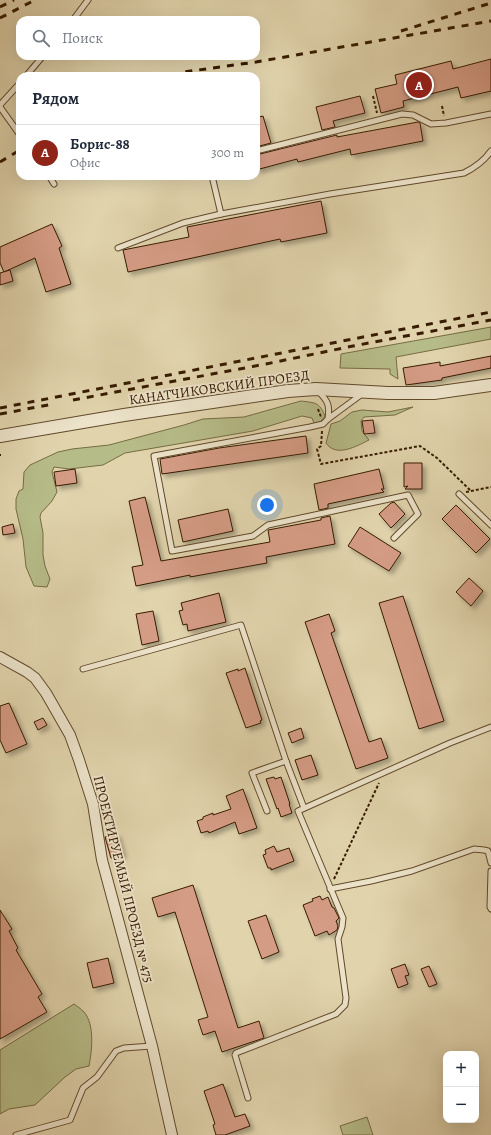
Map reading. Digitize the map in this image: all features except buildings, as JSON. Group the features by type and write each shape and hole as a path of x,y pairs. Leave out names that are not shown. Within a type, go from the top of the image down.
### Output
{"street":[{"name":"КАНАТЧИКОВСКИЙ ПРОЕЗД","path":"0,436 220,400 288,391 316,389 388,393 434,393 491,385"},
{"name":"ПРОЕКТИРУЕМЫЙ ПРОЕЗД № 475","path":"0,657 35,678 46,693 70,735 79,760 92,804 102,860 152,1046 172,1135"}],"lane":[{"path":"76,16 88,0"},
{"path":"29,72 40,60"},
{"path":"16,88 0,106 16,129"},
{"path":"260,151 402,114 413,115 431,124 446,123 491,114"},
{"path":"118,248 183,223 221,214 330,194 464,173 476,167 491,151"},
{"path":"52,180 54,184"},
{"path":"213,180 221,214"},
{"path":"316,389 326,399 329,408 328,419"},
{"path":"366,392 323,424 154,456 172,551 253,536 268,525 408,495 418,514 394,538"},
{"path":"459,494 491,525"},
{"path":"83,669 241,625 286,761 304,808"},
{"path":"248,1098 235,1055 236,1053 336,1014 345,1005 346,998 338,939 343,918 298,811 491,727"},
{"path":"267,811 252,773 286,761"},
{"path":"330,888 371,881 412,871 474,849 488,851 491,863"},
{"path":"491,871 491,909"},
{"path":"16,1135 70,1120 83,1088 98,1077 116,1051 124,1048 152,1046"}],"path":[{"path":"373,96 379,120"},
{"path":"442,106 443,112"},
{"path":"323,424 321,446 317,449 321,464 420,446 437,458 471,491"},
{"path":"459,494 491,487"},
{"path":"330,888 384,773"}],"green space":[{"path":"491,327 491,339 396,357 398,379 390,374 390,369 340,368 341,354"},
{"path":"301,401 314,403 321,408 325,416 318,425 314,423 312,418 302,416 253,431 125,453 103,465 69,469 54,467 52,472 57,492 52,501 41,513 40,517 43,533 43,555 50,579 47,587 34,586 26,567 23,539 16,509 16,499 19,491 23,489 24,472 30,465 58,452 109,445 203,419 244,417"},
{"path":"413,407 395,415 364,417 361,421 362,431 369,440 353,448 335,450 326,443 331,424 340,421 352,412 362,410 388,412"},
{"path":"74,1004 84,1012 90,1024 92,1045 89,1066 76,1069 65,1077 35,1105 9,1109 0,1114 0,1050"},
{"path":"367,1117 373,1135 343,1135 340,1126"}],"railway":[{"path":"0,7 14,0"},
{"path":"0,18 35,0"},
{"path":"401,31 491,3"},
{"path":"184,72 256,62 491,21"},
{"path":"0,162 16,152"},
{"path":"0,408 491,312"},
{"path":"73,400 491,320"},
{"path":"0,414 53,404"}],"place":[{"name":"Борис-88","path":"419,85"}]}
